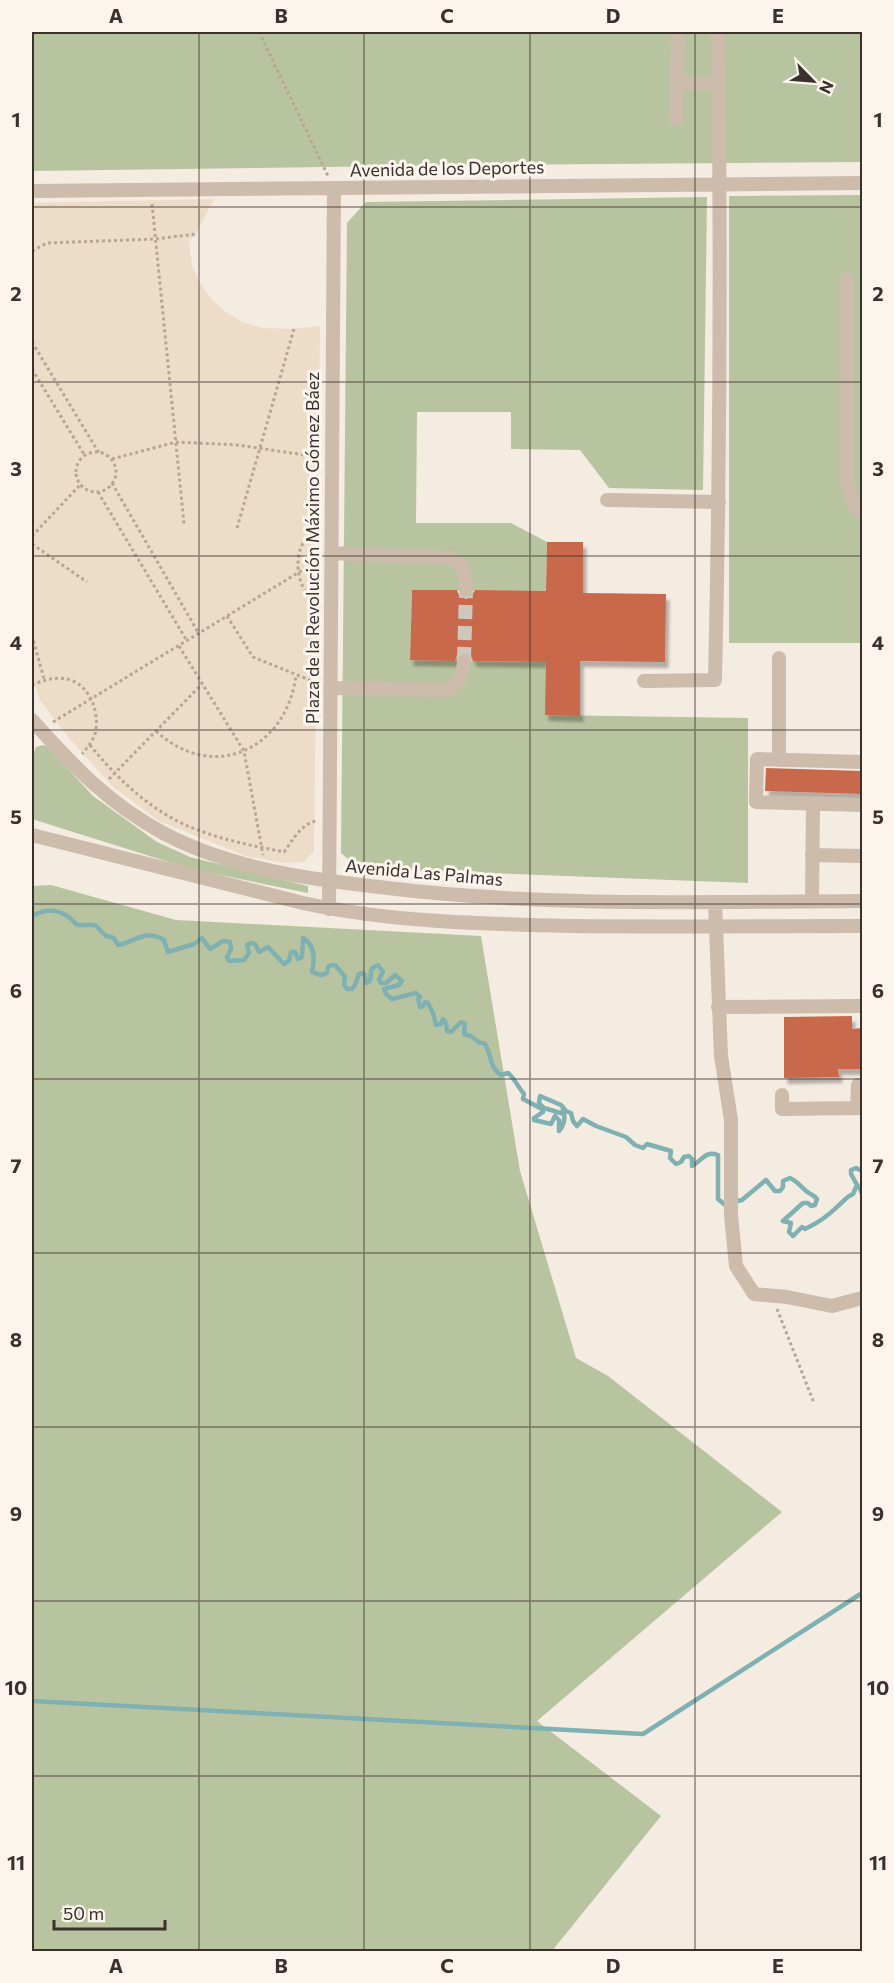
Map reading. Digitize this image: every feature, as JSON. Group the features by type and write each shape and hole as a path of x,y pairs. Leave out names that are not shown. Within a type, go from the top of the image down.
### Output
{"street":[{"path":"676,119 678,32"},
{"path":"644,681 715,680 719,502 718,32"},
{"path":"677,83 718,84"},
{"name":"Avenida de los Deportes","path":"32,191 862,183"},
{"name":"Plaza de la Revolución Máximo Gómez Báez","path":"329,909 334,188"},
{"path":"847,279 847,483 854,507 862,511"},
{"path":"847,394 862,393"},
{"path":"607,500 719,502"},
{"path":"331,553 451,558 460,563 465,572 466,590"},
{"path":"779,658 779,760"},
{"path":"330,688 446,690 460,681 464,672 464,661"},
{"name":"Avenida Las Palmas","path":"36,725 99,790 165,833 196,848 235,861 329,882 488,898 715,902 862,901"},
{"path":"862,762 757,759 756,802 862,805"},
{"path":"812,901 813,804"},
{"path":"32,835 329,909 407,919 487,924 715,928 862,926"},
{"path":"812,855 862,856"},
{"path":"715,902 721,1056 731,1120 732,1215 736,1266 754,1294 832,1306 862,1298"},
{"path":"718,1006 862,1006"},
{"path":"782,1095 782,1109 860,1108 858,1085"}],"path":[{"path":"258,32 334,188"},
{"path":"151,190 184,524"},
{"path":"32,251 47,243 155,239 196,234"},
{"path":"237,528 294,329"},
{"path":"32,342 99,453 111,459 176,442 238,445 332,459"},
{"path":"32,369 85,456"},
{"path":"99,453 85,456 76,470 80,485 93,492 103,491 112,483 116,474 111,459"},
{"path":"112,483 199,634"},
{"path":"32,536 80,485"},
{"path":"98,492 187,641"},
{"path":"330,616 310,601 303,590 299,572 299,556 304,543 331,518"},
{"path":"32,544 87,582"},
{"path":"36,725 91,699 331,553"},
{"path":"227,616 253,657 330,688"},
{"path":"32,635 44,679"},
{"path":"179,646 244,751 266,868"},
{"path":"156,731 188,751 210,756 232,754 252,748 272,731 289,705 294,692 296,675"},
{"path":"32,685 44,679 73,681 83,687 91,699 96,718 95,733 90,745 73,764"},
{"path":"99,790 202,684"},
{"path":"90,745 114,774 142,799 197,830 284,852 294,837 309,822 329,818"},
{"path":"772,1296 814,1403"}],"green space":[{"path":"32,32 862,32 862,162 32,171"},
{"path":"862,195 862,643 729,643 729,196"},
{"path":"707,197 703,490 609,488 580,450 511,449 511,412 417,412 416,523 511,523 547,542 546,591 412,590 410,660 546,662 546,715 748,718 748,883 358,868 341,853 347,223 366,202"},
{"path":"43,745 48,747 93,796 157,842 190,857 308,886 308,893 191,869 32,819 32,757 36,747"},
{"path":"51,885 176,920 481,936 520,1171 576,1358 608,1376 782,1512 537,1721 661,1816 552,1951 32,1951 32,886"}],"shaded area":[{"path":"214,199 196,234 189,242 192,265 200,283 212,300 227,313 244,323 263,328 294,329 320,326 314,851 304,862 283,863 246,856 159,821 113,787 68,737 40,700 32,674 32,203"}],"building":[{"path":"547,542 583,542 583,593 666,594 665,662 580,661 580,716 545,715 546,662 473,661 470,654 464,652 457,655 455,661 410,660 412,590 457,590 459,595 466,599 471,597 475,590 546,591"},
{"path":"766,768 862,771 862,794 765,791"},
{"path":"852,1016 852,1029 862,1028 862,1069 838,1069 839,1077 784,1078 784,1017"}],"waterway":[{"path":"32,916 51,910 62,913 77,925 95,925 106,936 114,938 118,945 141,937 157,937 164,940 168,952 194,944 202,938 210,949 223,941 230,942 231,949 227,957 229,961 244,960 249,953 247,945 251,943 255,944 259,952 268,947 284,964 289,961 291,952 295,952 298,959 302,957 303,938 310,944 313,953 312,972 321,975 327,973 328,967 335,965 345,977 344,985 347,989 352,989 359,974 365,975 366,983 370,981 372,969 378,965 383,972 379,979 381,983 386,983 395,975 402,981 399,985 384,989 392,999 416,993 420,997 418,999 420,1007 425,1002 428,1003 436,1025 441,1024 443,1019 447,1031 451,1032 461,1022 465,1024 464,1034 484,1043 497,1072 501,1075 508,1073 524,1094 523,1099 542,1109 543,1112 534,1120 551,1124 555,1116 559,1120 559,1131 564,1121 563,1110 571,1113 577,1126 583,1119 626,1137 635,1145 643,1148 647,1144 671,1151 670,1158 676,1164 689,1156 692,1159 692,1166 707,1155 718,1155 718,1199 724,1204 742,1200 766,1180 775,1191 780,1191 783,1181 790,1178 817,1199 815,1205 803,1203 783,1221 791,1223 789,1232 793,1236 802,1227 805,1229 823,1219 853,1194 857,1185 851,1170 856,1168 862,1171"},
{"path":"564,1114 544,1108 539,1103 540,1096 561,1105 566,1111"},
{"path":"862,1184 860,1189 862,1194"},
{"path":"32,1701 643,1734 862,1593"}],"tunnel":[{"path":"464,661 466,590"}]}
